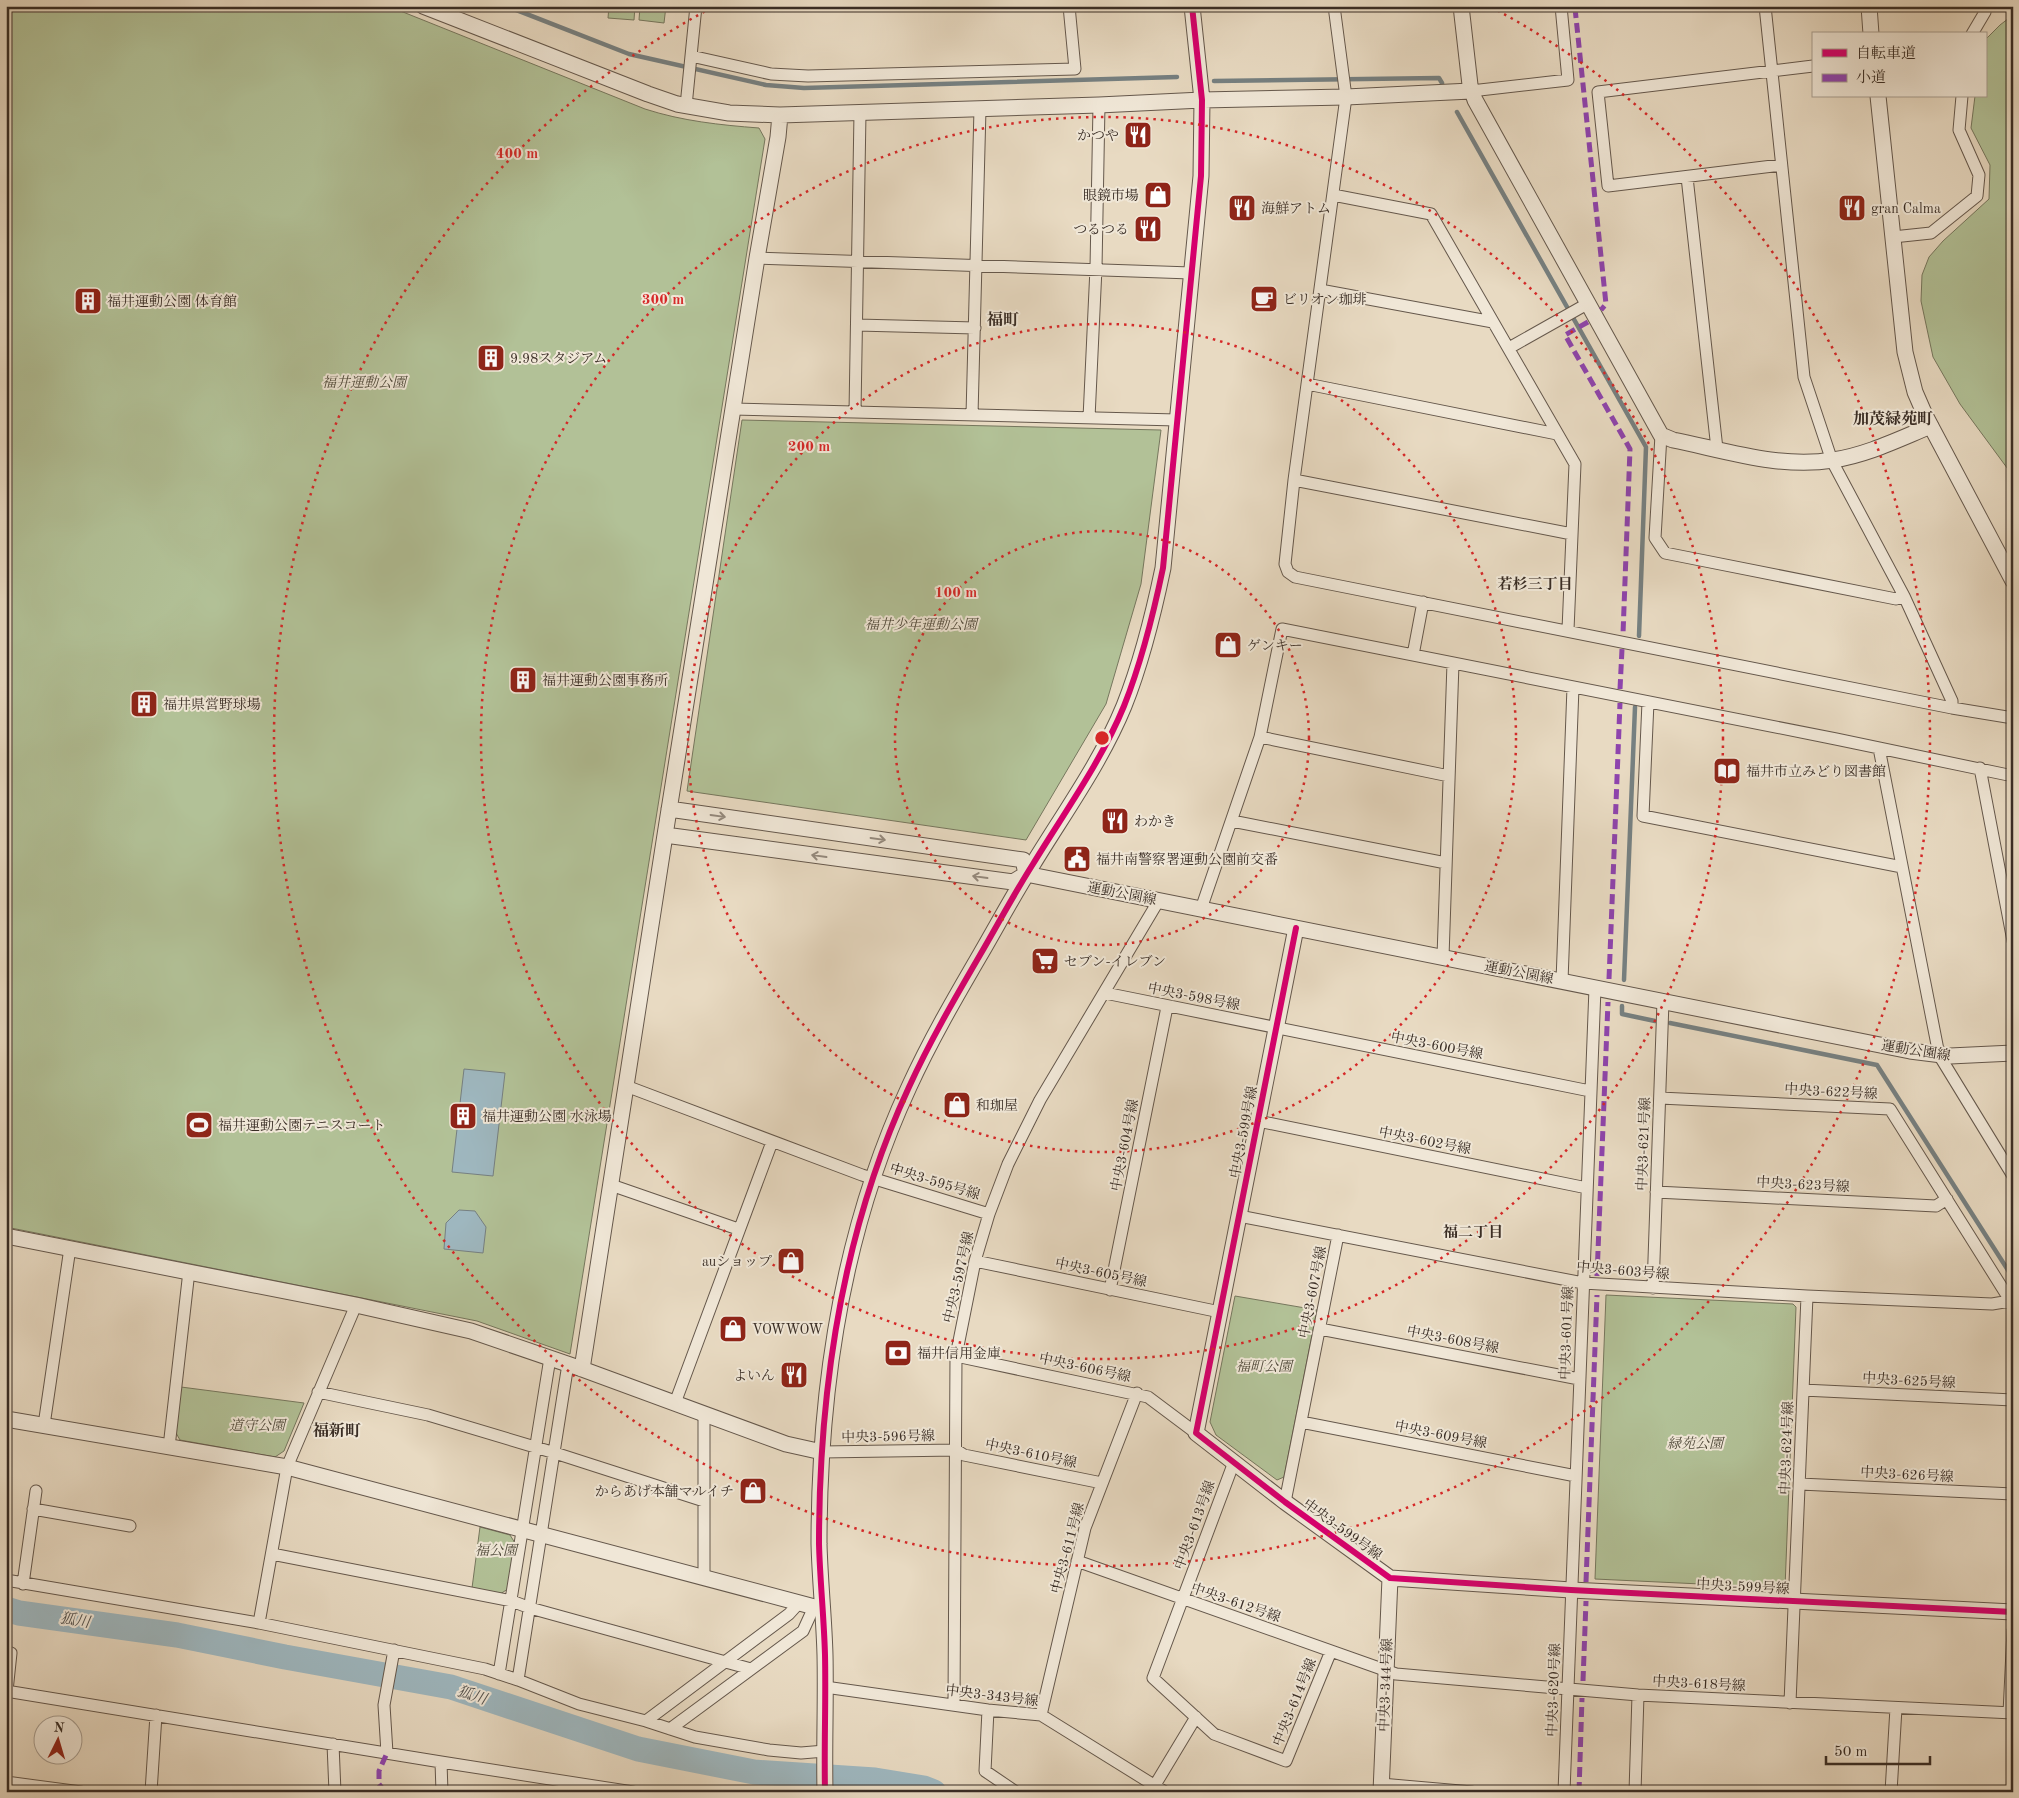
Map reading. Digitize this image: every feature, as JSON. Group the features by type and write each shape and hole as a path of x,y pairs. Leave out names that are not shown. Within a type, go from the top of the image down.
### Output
{"street":[{"path":"423,6 648,94 686,106 729,113 780,115 1099,105 1346,92 1471,91 1568,80 1561,6"},
{"path":"686,106 696,6"},
{"path":"691,58 771,74 808,76 1075,69 1069,6"},
{"path":"825,1790 825,1687 818,1608 822,1452 828,1376 838,1321 850,1260 872,1177 913,1079 948,1011 1026,874 1109,739 1124,707 1149,636 1162,568 1201,176 1202,100 1192,6"},
{"path":"1334,6 1346,92 1294,480 1285,564 1288,572 1295,577 1952,708 2013,718"},
{"path":"1461,6 1471,91 1583,306 1662,435 1673,440 1793,462 1832,461 1866,452 1931,426"},
{"path":"1764,6 1804,377 1832,461 1904,596 1952,701 1952,708"},
{"path":"1869,6 1872,32"},
{"path":"1973,32 1986,6"},
{"path":"1781,165 1608,186 1598,92 1812,66"},
{"path":"1878,98 1905,352 1915,392 2013,581"},
{"path":"1893,237 1931,233 1977,196 1979,175 1959,130 1962,98"},
{"path":"1089,418 1096,268 1099,105"},
{"path":"972,415 980,109"},
{"path":"855,412 860,113"},
{"path":"518,1680 555,1453 575,1367 611,1185 780,115"},
{"path":"1687,177 1717,449"},
{"path":"1333,195 1431,214 1574,464 1568,630"},
{"path":"757,258 1096,268 1191,273"},
{"path":"1320,290 1493,322"},
{"path":"1509,348 1583,306"},
{"path":"857,325 975,328"},
{"path":"1307,384 1557,434"},
{"path":"733,409 1177,420"},
{"path":"1662,435 1655,538 1665,552 1896,599 1904,596"},
{"path":"1294,480 1572,534"},
{"path":"1414,655 1423,602"},
{"path":"1201,909 1260,737 1282,629 2013,776"},
{"path":"1443,957 1454,663"},
{"path":"1562,981 1573,686"},
{"path":"1648,702 1643,816 1902,868"},
{"path":"1260,737 1449,776"},
{"path":"1879,748 1939,1055 2013,1176"},
{"path":"1980,768 2013,942"},
{"path":"669,809 1023,860 1026,874"},
{"path":"1232,821 1446,863"},
{"path":"665,835 1014,882 1026,874"},
{"name":"運動公園線","path":"1026,874 1910,1051 1939,1055 1971,1056 2013,1053"},
{"name":"中央3-597号線","path":"954,1705 956,1356 975,1261 989,1214 1008,1164 1040,1100 1159,900"},
{"name":"中央3-599号線","path":"1296,928 1196,1433 1390,1578 1571,1590 2013,1612"},
{"name":"中央3-601号線","path":"1571,1590 1595,988"},
{"name":"中央3-598号線","path":"1105,993 1277,1028"},
{"name":"中央3-621号線","path":"1653,1288 1663,1001"},
{"name":"中央3-604号線","path":"1110,1290 1167,1007"},
{"name":"中央3-600号線","path":"1277,1028 1590,1091"},
{"name":"中央3-595号線","path":"626,1086 772,1142 872,1177 989,1214"},
{"name":"中央3-622号線","path":"1660,1098 1890,1109 2011,1303"},
{"name":"中央3-602号線","path":"1258,1121 1587,1188"},
{"path":"675,1403 772,1142"},
{"path":"611,1185 738,1230"},
{"name":"中央3-623号線","path":"1656,1192 1936,1206 1947,1199"},
{"name":"中央3-603号線","path":"1239,1216 1583,1283 1807,1296 1992,1304 2011,1303"},
{"name":"中央3-607号線","path":"1286,1502 1338,1235"},
{"path":"6,1236 356,1305 471,1332 550,1358 786,1444 822,1452"},
{"path":"44,1425 70,1248"},
{"name":"中央3-605号線","path":"975,1261 1220,1312"},
{"path":"169,1447 189,1271"},
{"name":"中央3-624号線","path":"1790,1703 1807,1296"},
{"path":"259,1623 287,1467 356,1305"},
{"name":"中央3-608号線","path":"1320,1329 1579,1379"},
{"name":"中央3-606号線","path":"956,1356 1137,1393 1148,1397 1196,1433"},
{"path":"499,1674 550,1358"},
{"name":"中央3-625号線","path":"1803,1390 2013,1400"},
{"path":"318,1392 428,1415 555,1453 704,1502"},
{"name":"中央3-611号線","path":"1041,1715 1085,1528 1137,1393"},
{"path":"704,1413 704,1578"},
{"path":"6,1419 287,1467 818,1608"},
{"name":"中央3-609号線","path":"1301,1422 1576,1476"},
{"name":"中央3-596号線","path":"822,1452 956,1450"},
{"name":"中央3-610号線","path":"956,1450 964,1455 1102,1483"},
{"name":"中央3-613号線","path":"1182,1599 1234,1462"},
{"name":"中央3-626号線","path":"1800,1484 2013,1494"},
{"path":"23,1584 36,1491"},
{"path":"34,1508 130,1526"},
{"path":"272,1554 512,1601 530,1608 751,1669"},
{"name":"中央3-612号線","path":"1077,1561 1385,1670"},
{"name":"中央3-344号線","path":"1381,1788 1390,1578"},
{"path":"6,1580 259,1623 393,1653 485,1670 518,1680 579,1704 646,1721 694,1737 761,1749 824,1753"},
{"name":"中央3-620号線","path":"1564,1792 1571,1590"},
{"name":"中央3-614号線","path":"1182,1599 1153,1678 1214,1734 1286,1761 1331,1651"},
{"path":"646,1721 789,1614 799,1603"},
{"path":"670,1729 803,1631 818,1608"},
{"path":"2011,1713 2013,1630"},
{"path":"6,1651 11,1653 6,1691 596,1789 633,1792"},
{"path":"387,1753 384,1705 393,1653"},
{"name":"中央3-618号線","path":"1385,1670 1396,1674 1638,1694 2011,1713"},
{"name":"中央3-343号線","path":"825,1687 988,1710 1041,1715 1153,1789 1165,1792"},
{"path":"1638,1694 1635,1792 1639,1792"},
{"path":"1891,1792 1896,1708"},
{"path":"988,1710 985,1771 1016,1792"},
{"path":"151,1792 156,1715"},
{"path":"1153,1789 1196,1717"},
{"path":"333,1744 335,1792"},
{"path":"441,1762 442,1792"},
{"path":"6,1782 81,1792"},
{"path":"1381,1788 1472,1792"}],"green space":[{"name":"福井運動公園","path":"6,6 388,6 645,109 701,122 759,128 765,139 570,1354 477,1321 6,1227"},
{"path":"609,6 635,6 634,20 608,18"},
{"path":"640,6 666,6 664,23 639,20"},
{"path":"2013,15 2013,476 1960,404 1933,357 1921,301 1922,275 1929,257 1943,241 1989,199 1990,165 1971,128 1975,98 1986,98 1986,39"},
{"name":"福井少年運動公園","path":"742,420 1161,430 1141,584 1106,704 1026,840 687,791"},
{"name":"緑苑公園","path":"1606,1295 1793,1304 1796,1307 1785,1588 1595,1579"},
{"name":"福町公園","path":"1235,1296 1317,1310 1284,1477 1277,1480 1216,1435 1210,1422"},
{"name":"道守公園","path":"181,1387 304,1403 284,1451 275,1457 180,1440 176,1433"},
{"name":"福公園","path":"480,1527 510,1535 515,1543 508,1589 500,1594 472,1588"}],"water":[{"path":"464,1069 505,1073 493,1176 452,1172"},
{"path":"459,1210 475,1211 486,1227 483,1253 444,1249 446,1223"}],"waterway":[{"path":"506,6 629,54 766,85 804,88 1177,77"},
{"path":"1214,81 1439,78 1442,83"},
{"path":"1457,112 1646,447 1639,636"},
{"path":"1624,980 1635,707"},
{"path":"1622,1006 1622,1014 1655,1021"},
{"path":"1670,1023 1877,1065 2013,1278"},
{"name":"狐川","path":"6,1609 19,1613 177,1635 451,1687 638,1749 754,1772 875,1780 924,1788 934,1792"}],"marked path":[{"path":"1575,8 1606,304 1601,310"},
{"path":"1588,322 1565,335 1630,449 1623,634"},
{"path":"1620,689 1622,649"},
{"path":"1609,979 1620,703"},
{"path":"1597,1276 1608,1002"},
{"path":"1586,1582 1597,1295"},
{"path":"1583,1681 1586,1601"},
{"path":"1579,1792 1582,1698"},
{"path":"385,1792 379,1784 379,1771 387,1753"}],"cycle path":[{"path":"825,1792 825,1655 819,1544 820,1485 824,1427 830,1368 839,1310 867,1196 886,1141 909,1087 934,1036 1013,898 1082,787 1115,727 1142,655 1163,568 1201,176 1202,100 1192,6"},
{"path":"1296,928 1196,1433 1285,1502 1390,1578 1571,1590 2013,1612"}],"place":[{"name":"かつや","path":"1138,135"},
{"name":"眼鏡市場","path":"1158,195"},
{"name":"海鮮アトム","path":"1242,208"},
{"name":"gran Calma","path":"1852,208"},
{"name":"つるつる","path":"1148,229"},
{"name":"ビリオン珈琲","path":"1264,299"},
{"name":"福井運動公園 体育館","path":"88,301"},
{"name":"9.98スタジアム","path":"491,358"},
{"name":"ゲンキー","path":"1228,645"},
{"name":"福井運動公園事務所","path":"523,680"},
{"name":"福井県営野球場","path":"144,704"},
{"name":"福井市立みどり図書館","path":"1727,771"},
{"name":"わかき","path":"1115,821"},
{"name":"福井南警察署運動公園前交番","path":"1077,859"},
{"name":"セブン-イレブン","path":"1045,961"},
{"name":"和珈屋","path":"957,1105"},
{"name":"福井運動公園 水泳場","path":"463,1116"},
{"name":"福井運動公園テニスコート","path":"199,1125"},
{"name":"auショップ","path":"791,1261"},
{"name":"VOWWOW","path":"733,1329"},
{"name":"福井信用金庫","path":"898,1353"},
{"name":"よいん","path":"794,1375"},
{"name":"からあげ本舗マルイチ","path":"753,1491"}],"district":[{"name":"福町","path":"1003,319"},
{"name":"加茂緑苑町","path":"1893,418"},
{"name":"若杉三丁目","path":"1535,584"},
{"name":"福二丁目","path":"1473,1232"},
{"name":"福新町","path":"337,1430"}]}
